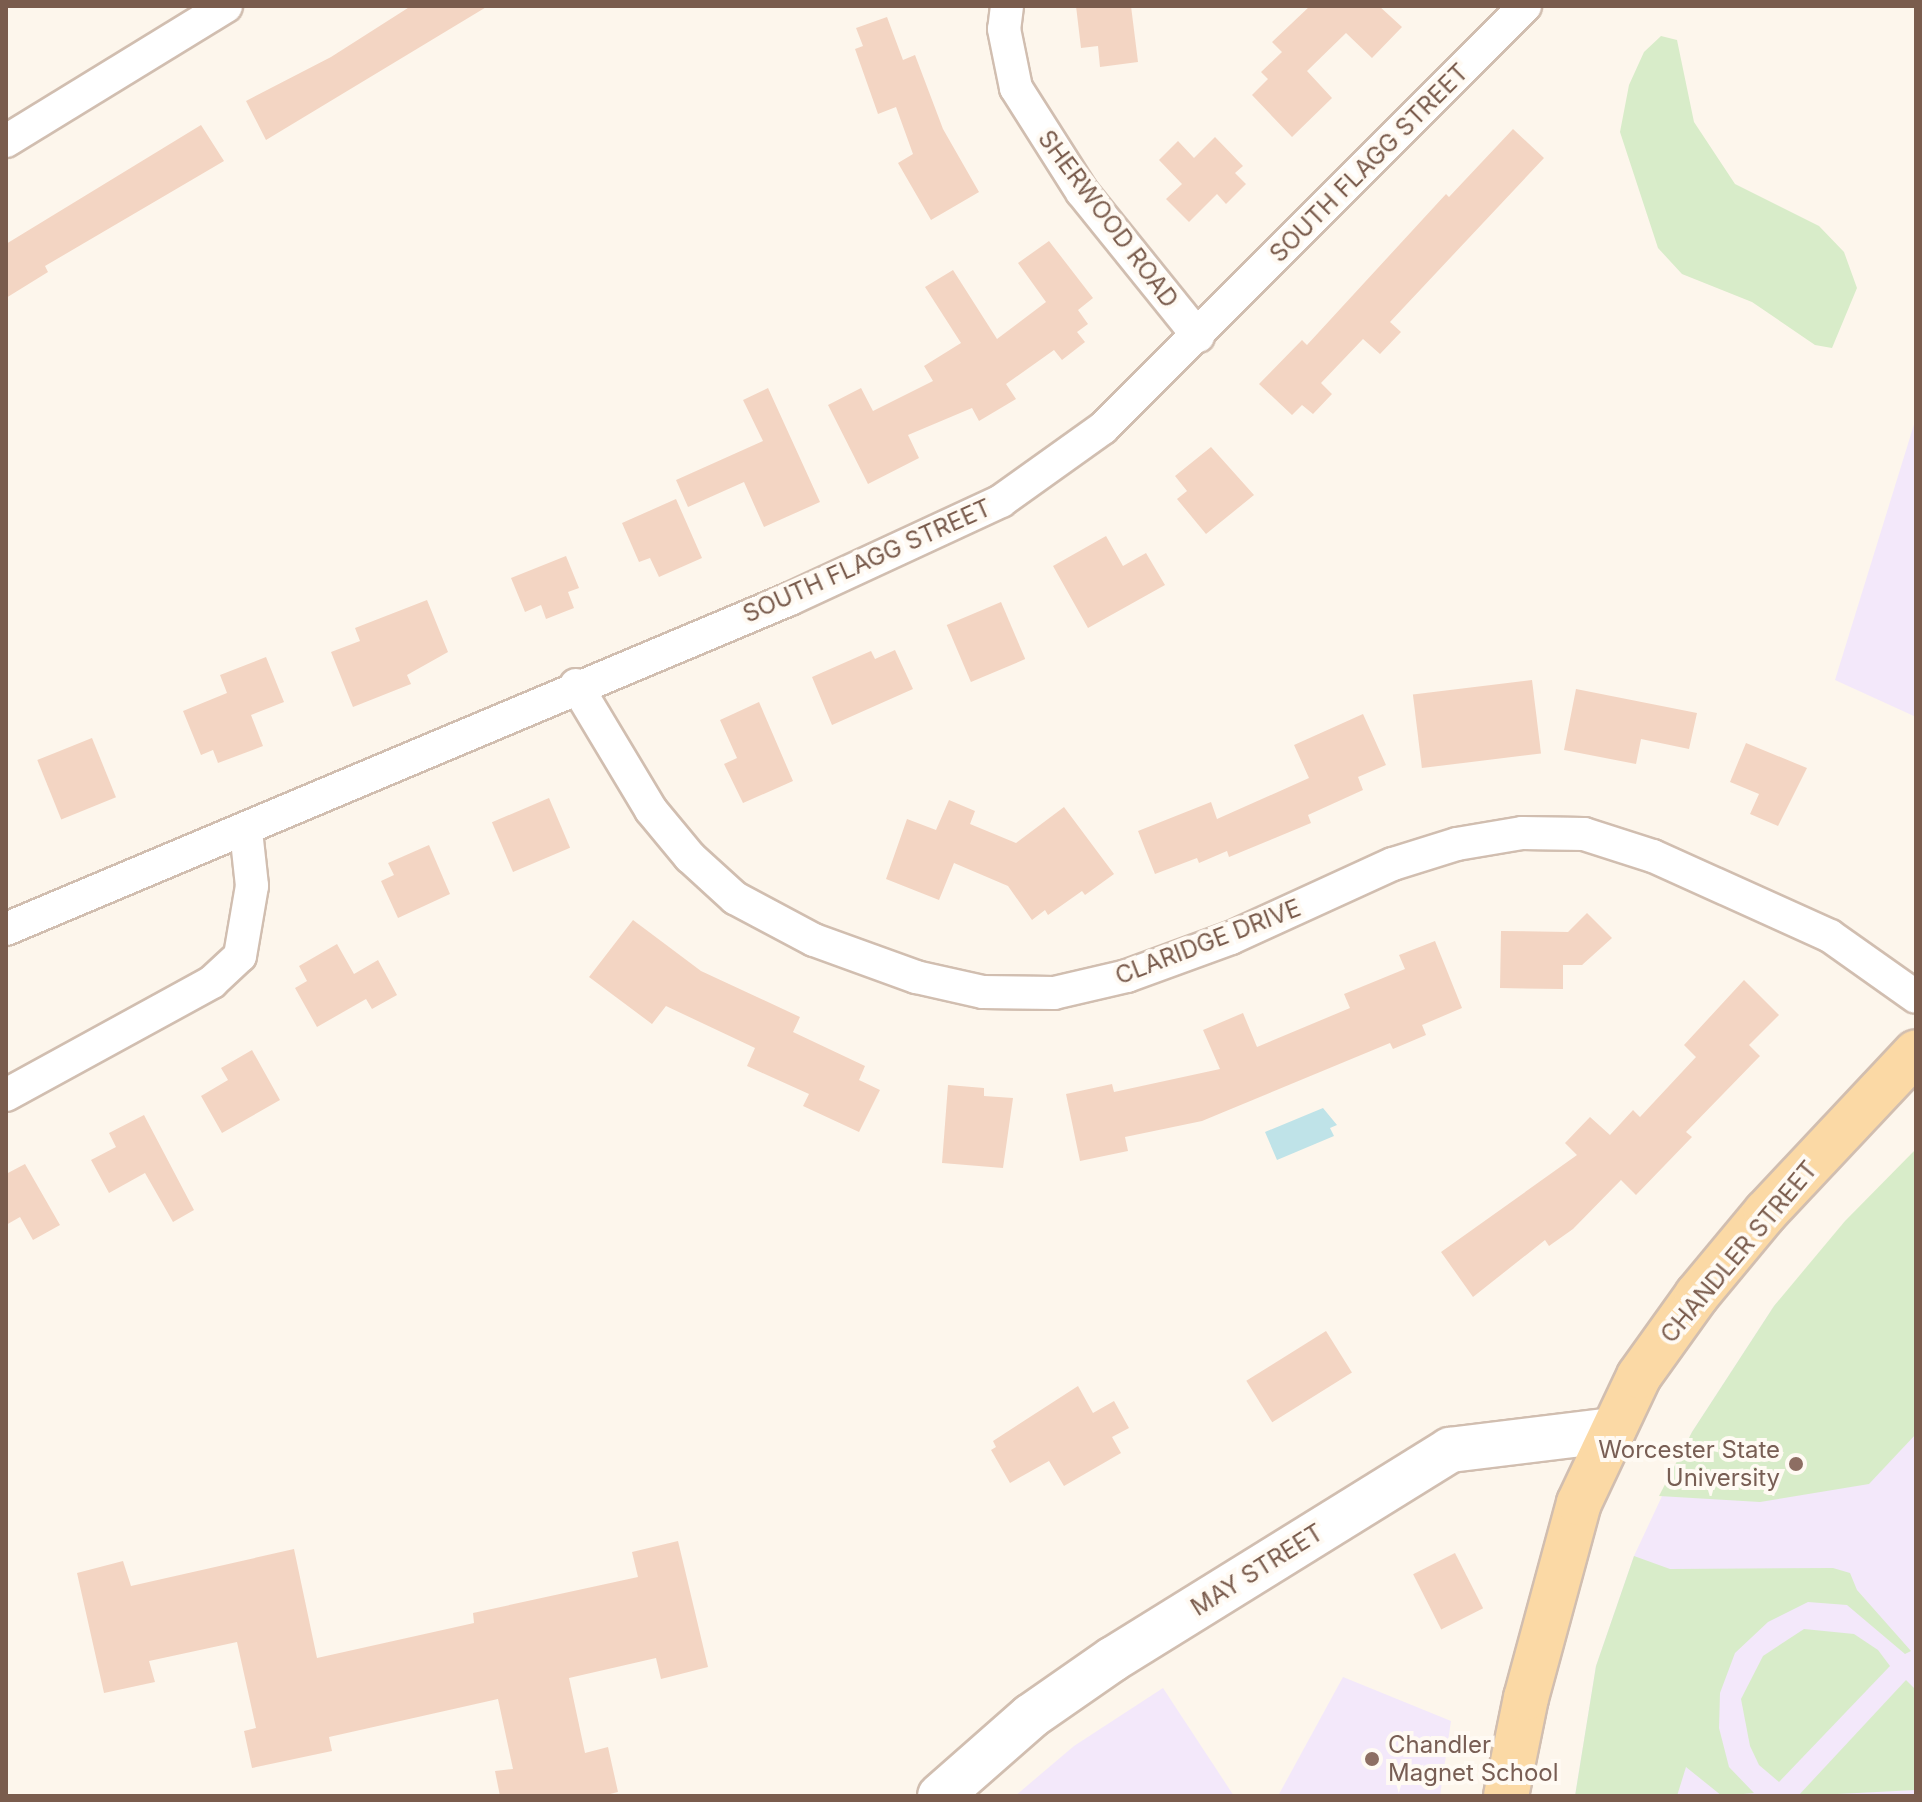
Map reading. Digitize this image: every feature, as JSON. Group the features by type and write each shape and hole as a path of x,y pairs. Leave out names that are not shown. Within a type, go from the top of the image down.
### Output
{"main road":[{"name":"CHANDLER STREET","path":"1506,1796 1526,1698 1579,1503 1639,1376 1697,1295 1916,1052"}],"street":[{"path":"6,141 226,6"},
{"name":"SHERWOOD ROAD","path":"1007,6 1004,29 1022,99 1082,192 1198,336"},
{"name":"SOUTH FLAGG STREET","path":"6,929 246,831 576,685 831,581 1001,501 1103,428 1525,6"},
{"name":"CLARIDGE DRIVE","path":"576,685 651,810 690,857 735,898 814,940 931,981 983,992 1054,993 1127,976 1231,938 1393,864 1457,844 1522,833 1584,834 1653,856 1830,936 1916,997"},
{"path":"6,1095 212,982 240,956 252,886 246,831"},
{"name":"MAY STREET","path":"940,1796 1031,1716 1113,1659 1450,1450 1613,1430"}],"shaded area":[{"path":"1916,418 1916,717 1835,680"},
{"name":"Worcester State University","path":"1916,1150 1916,1796 1575,1796 1596,1666 1634,1556 1692,1432 1774,1306"},
{"name":"Chandler Magnet School","path":"1343,1677 1451,1721 1440,1796 1278,1796"},
{"path":"1163,1688 1234,1796 1015,1796 1074,1746"}],"green space":[{"path":"1661,36 1677,40 1694,122 1735,184 1819,226 1844,252 1857,288 1832,348 1815,345 1752,302 1682,274 1658,248 1620,132 1629,85 1644,52"},
{"path":"1916,1149 1916,1434 1869,1484 1760,1502 1659,1496 1692,1432 1774,1306 1845,1221"},
{"path":"1634,1556 1670,1569 1833,1568 1850,1573 1857,1590 1911,1651 1905,1654 1847,1605 1808,1602 1768,1622 1735,1653 1720,1693 1719,1728 1729,1767 1754,1793 1722,1796 1686,1767 1677,1796 1575,1796 1596,1666"},
{"path":"1804,1629 1854,1634 1878,1650 1890,1666 1779,1782 1759,1765 1750,1746 1741,1699 1763,1656"},
{"path":"1906,1680 1916,1690 1916,1790 1798,1796"}],"water":[{"path":"1323,1108 1337,1125 1330,1128 1334,1136 1277,1160 1265,1132"}],"building":[{"path":"411,6 488,6 266,140 246,101 331,57"},
{"path":"1076,6 1131,6 1138,62 1100,67 1098,46 1081,48"},
{"path":"1310,6 1379,6 1402,27 1372,58 1346,33 1307,71 1332,98 1292,137 1252,95 1268,79 1261,72 1282,52 1272,42"},
{"path":"887,17 903,60 915,55 943,129 979,192 931,220 898,163 913,154 896,107 878,114 855,49 863,46 856,28"},
{"path":"201,125 224,161 45,266 48,272 6,298 6,244"},
{"path":"1513,129 1544,158 1390,322 1401,332 1380,354 1363,339 1321,383 1332,394 1313,414 1302,405 1292,415 1259,384 1302,340 1307,345 1446,194 1449,197"},
{"path":"1215,137 1243,166 1235,173 1246,184 1226,204 1217,194 1189,222 1166,199 1182,184 1159,160 1178,141 1194,158"},
{"path":"1049,241 1093,298 1078,310 1088,324 1077,332 1085,342 1062,360 1054,350 1006,384 1016,399 979,421 972,408 908,435 919,458 868,484 828,405 861,388 873,411 933,381 924,366 961,343 925,287 953,270 997,339 1046,302 1018,263"},
{"path":"768,388 820,502 764,527 744,482 688,507 676,480 763,441 743,400"},
{"path":"1211,447 1254,495 1206,534 1177,499 1187,491 1175,476"},
{"path":"676,499 702,558 659,577 650,558 639,562 622,523"},
{"path":"1106,536 1123,566 1146,553 1165,585 1088,628 1053,566"},
{"path":"566,556 579,588 568,592 574,608 546,619 541,605 525,612 511,578"},
{"path":"427,600 448,652 407,675 411,684 353,707 331,652 360,641 355,628"},
{"path":"1001,602 1025,659 971,682 947,625"},
{"path":"895,650 913,689 832,725 812,677 871,651 875,659"},
{"path":"266,657 284,702 251,715 263,746 218,763 213,750 201,755 183,711 227,693 220,675"},
{"path":"1532,680 1541,753 1422,768 1413,695"},
{"path":"1576,689 1697,713 1689,749 1641,739 1636,764 1564,750"},
{"path":"759,702 793,781 743,803 724,764 737,758 720,720"},
{"path":"1363,714 1386,765 1358,777 1363,790 1308,815 1311,823 1229,857 1227,851 1199,863 1197,858 1155,874 1138,831 1211,802 1217,819 1309,778 1294,745"},
{"path":"92,738 116,797 61,819 37,760"},
{"path":"1746,743 1807,768 1778,826 1750,814 1759,794 1730,782"},
{"path":"549,798 570,848 513,872 492,822"},
{"path":"949,800 975,811 970,824 1016,843 1064,807 1114,874 1085,895 1082,891 1048,915 1045,910 1032,920 1008,886 954,863 939,900 886,879 907,819 936,830"},
{"path":"429,845 450,894 398,918 381,881 394,875 388,863"},
{"path":"1587,913 1612,938 1582,965 1563,965 1563,989 1500,988 1501,931 1568,932"},
{"path":"633,920 701,971 800,1017 793,1032 865,1066 859,1080 880,1090 859,1132 803,1106 809,1094 747,1066 755,1048 666,1006 652,1024 589,977"},
{"path":"1435,941 1462,1008 1422,1025 1426,1035 1393,1049 1390,1043 1202,1121 1125,1137 1128,1151 1080,1161 1066,1094 1112,1084 1114,1092 1220,1069 1203,1030 1243,1013 1257,1047 1350,1008 1344,994 1405,969 1399,955"},
{"path":"337,944 354,974 378,960 397,995 372,1009 366,999 317,1027 295,988 307,981 299,966"},
{"path":"1744,980 1779,1015 1749,1045 1760,1056 1686,1132 1692,1137 1636,1195 1621,1180 1573,1229 1549,1246 1545,1240 1473,1297 1441,1252 1577,1155 1565,1143 1590,1117 1610,1135 1633,1110 1640,1117 1696,1057 1684,1045"},
{"path":"252,1050 280,1100 222,1133 201,1096 228,1080 221,1068"},
{"path":"948,1085 984,1088 984,1096 1013,1098 1003,1168 942,1163"},
{"path":"144,1115 194,1210 173,1222 145,1173 109,1193 91,1160 116,1147 109,1133"},
{"path":"25,1164 60,1225 33,1240 20,1217 6,1225 6,1174"},
{"path":"1326,1331 1352,1373 1272,1422 1246,1381"},
{"path":"1078,1386 1093,1413 1114,1401 1129,1428 1112,1437 1121,1453 1064,1486 1049,1461 1010,1483 991,1450 996,1447 993,1441"},
{"path":"678,1541 708,1667 661,1679 656,1658 569,1678 585,1753 608,1747 618,1792 602,1796 500,1796 495,1771 513,1769 498,1699 329,1737 332,1751 252,1768 244,1731 256,1728 237,1642 149,1661 155,1682 104,1693 77,1573 123,1561 131,1586 294,1549 317,1658 474,1623 473,1613 638,1577 632,1552"},
{"path":"1455,1553 1483,1608 1441,1630 1413,1574"}],"place":[{"name":"Worcester State University","path":"1796,1464"},
{"name":"Chandler Magnet School","path":"1372,1759"}]}
